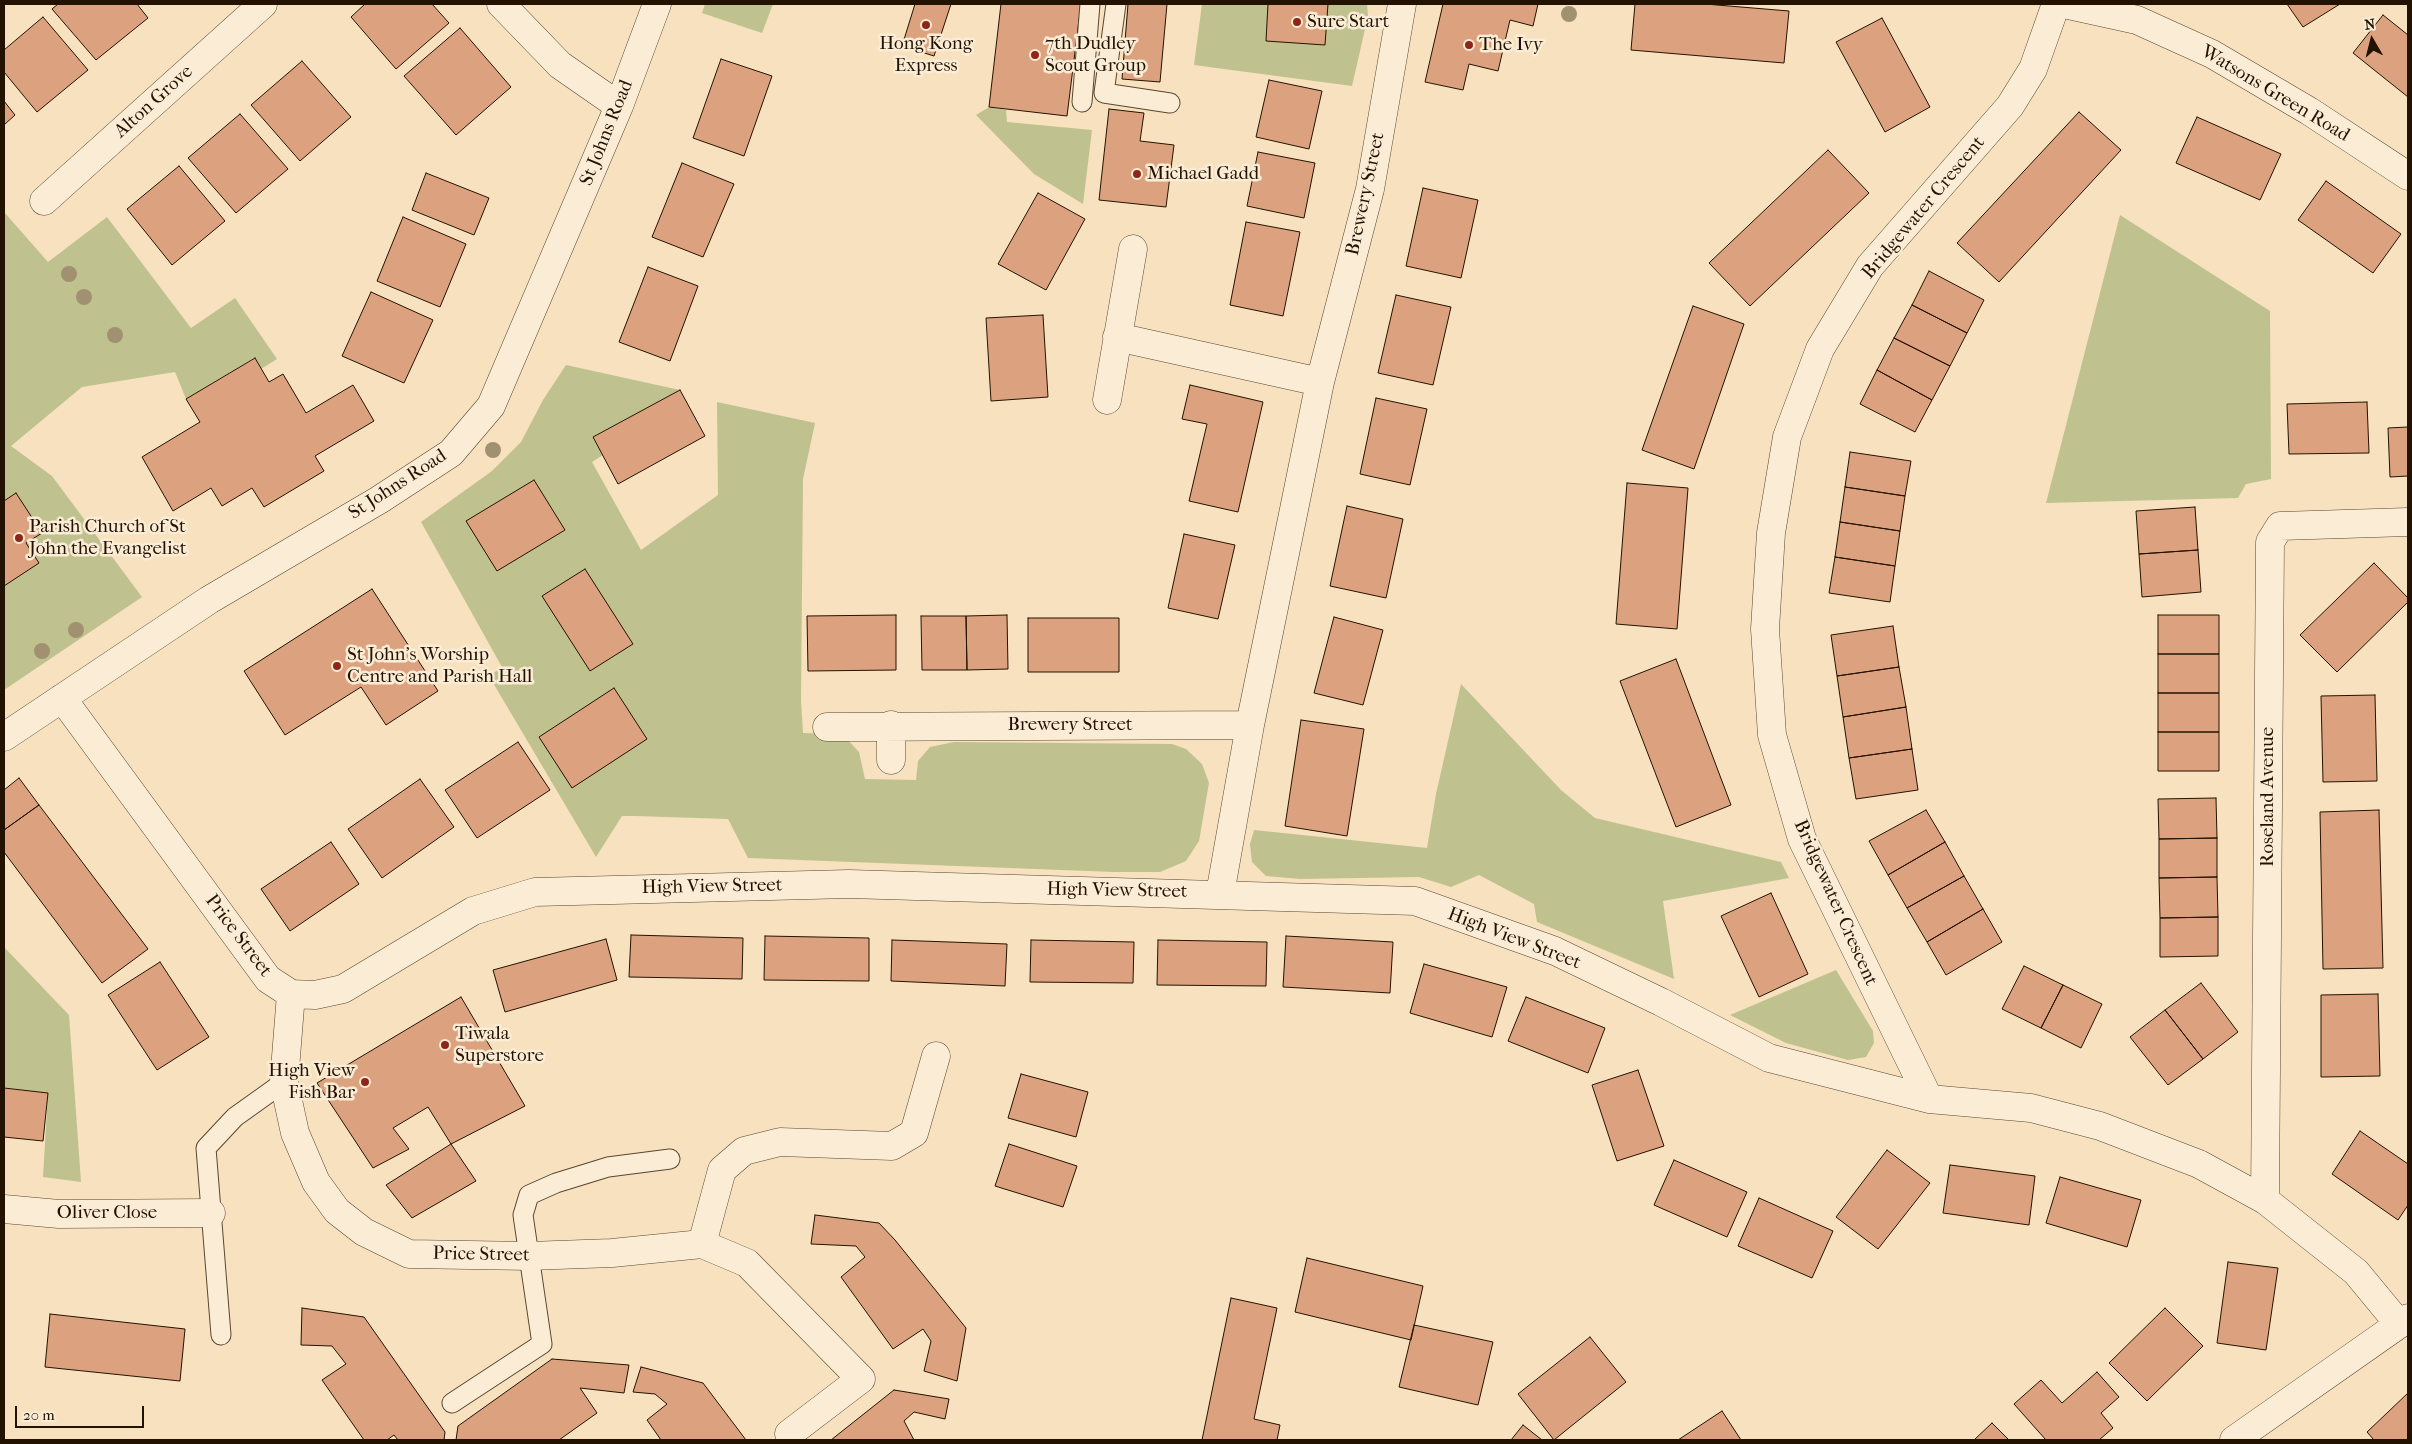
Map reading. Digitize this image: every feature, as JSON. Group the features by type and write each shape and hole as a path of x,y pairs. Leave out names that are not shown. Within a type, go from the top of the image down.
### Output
{"street":[{"name":"Alton Grove","path":"44,201 263,4"},
{"path":"501,4 560,65 619,106"},
{"name":"St Johns Road","path":"4,737 209,600 379,500 451,453 491,406 619,106 656,4"},
{"name":"Brewery Street","path":"1220,894 1250,725 1320,382 1370,189 1402,4"},
{"name":"Bridgewater Crescent","path":"1929,1099 1802,839 1772,735 1765,629 1771,533 1787,437 1820,350 1870,266 2010,106 2033,69 2056,4"},
{"name":"Watsons Green Road","path":"2064,4 2139,12 2309,111 2408,176"},
{"path":"1107,400 1133,249"},
{"path":"1117,338 1320,382"},
{"name":"Roseland Avenue","path":"2265,1200 2270,542 2280,526 2408,522"},
{"name":"Price Street","path":"62,698 268,979 290,994 284,1082 294,1133 316,1182 337,1211 364,1232 409,1254 529,1256 612,1253 702,1244 747,1263 861,1379 789,1434"},
{"name":"Brewery Street","path":"827,726 1250,725"},
{"path":"891,726 891,760"},
{"name":"High View Street","path":"290,994 315,995 343,989 473,911 535,892 849,884 1415,901 1555,952 1662,1002 1769,1058 1929,1099"},
{"path":"702,1244 722,1170 744,1151 780,1142 892,1146 914,1134 936,1056"},
{"path":"1929,1099 2031,1108 2100,1126 2199,1164 2265,1200 2356,1272 2404,1321 2234,1440"},
{"name":"Oliver Close","path":"4,1209 59,1214 211,1213"}],"lane":[{"path":"1082,102 1090,4"},
{"path":"1116,4 1104,93 1170,103"},
{"path":"221,1335 206,1148 235,1117 284,1082"},
{"path":"452,1403 542,1344 523,1215 530,1196 556,1183 608,1167 670,1159"}],"green space":[{"path":"705,4 773,4 762,33 702,13"},
{"path":"1202,4 1367,4 1368,16 1352,86 1194,65"},
{"path":"989,107 1006,110 1007,122 1092,130 1083,204 1034,174 976,115"},
{"path":"4,212 48,262 107,217 191,328 235,298 277,359 261,369 254,358 186,399 175,372 82,387 11,446 52,476 142,597 4,690"},
{"path":"2120,215 2270,311 2271,479 2246,484 2238,498 2046,503"},
{"path":"566,365 680,390 593,437 603,455 592,462 641,550 718,495 717,402 815,423 803,479 801,701 803,733 831,734 845,737 859,752 865,779 916,780 918,761 930,747 954,742 1172,744 1186,749 1202,764 1209,783 1199,841 1186,861 1160,872 1114,872 748,858 728,819 635,816 622,816 596,857 489,676 502,667 421,522 492,471 521,442 543,400"},
{"path":"1461,684 1561,790 1595,818 1781,862 1789,878 1663,901 1674,979 1537,922 1534,904 1479,875 1451,887 1419,877 1300,879 1266,876 1252,862 1250,844 1254,830 1427,848 1436,794"},
{"path":"4,947 69,1015 81,1182 43,1177 48,1093 4,1088"},
{"path":"1836,970 1873,1031 1874,1043 1866,1057 1848,1060 1786,1043 1730,1015"}],"building":[{"path":"58,4 137,4 148,18 96,60 52,9"},
{"path":"365,4 432,4 449,23 396,69 351,17"},
{"name":"Hong Kong Express","path":"915,4 951,4 934,56 902,46"},
{"name":"7th Dudley Scout Group","path":"1001,4 1081,4 1067,116 989,107"},
{"path":"1128,4 1167,4 1160,82 1122,79"},
{"name":"Sure Start","path":"1268,4 1328,4 1325,45 1266,41"},
{"name":"The Ivy","path":"1443,4 1538,4 1533,26 1510,20 1498,71 1469,64 1463,90 1425,82"},
{"path":"1635,4 1705,4 1789,11 1784,63 1631,50"},
{"path":"2287,4 2340,4 2303,27"},
{"path":"2383,15 2408,35 2408,97 2353,53"},
{"path":"43,17 88,70 37,112 4,72 4,50"},
{"path":"1882,18 1930,107 1885,132 1836,42"},
{"path":"460,28 511,87 456,135 404,76"},
{"path":"721,59 772,76 744,156 693,138"},
{"path":"302,61 351,117 300,161 251,105"},
{"path":"1269,80 1322,91 1309,149 1256,137"},
{"path":"4,101 15,115 4,125"},
{"path":"1109,109 1144,113 1140,141 1174,145 1166,207 1099,200"},
{"path":"2079,112 2121,150 1999,282 1957,243"},
{"path":"240,114 288,169 236,213 188,158"},
{"path":"2197,117 2281,154 2260,200 2176,163"},
{"path":"1828,150 1869,193 1750,306 1709,263"},
{"path":"1258,152 1315,163 1304,218 1247,206"},
{"path":"682,163 734,184 703,257 652,237"},
{"path":"179,166 225,221 172,265 127,209"},
{"path":"426,173 489,198 474,235 412,210"},
{"path":"2326,181 2401,234 2373,273 2298,220"},
{"path":"1423,188 1478,200 1461,278 1406,266"},
{"path":"1038,193 1085,219 1046,290 998,264"},
{"path":"403,217 466,244 440,307 377,281"},
{"path":"1246,222 1300,232 1283,316 1230,305"},
{"path":"648,267 698,286 670,361 619,342"},
{"path":"1929,271 1984,300 1967,333 1912,305"},
{"path":"371,292 433,320 404,383 342,356"},
{"path":"1396,295 1451,307 1433,385 1378,373"},
{"path":"1912,305 1967,333 1950,366 1894,338"},
{"path":"1693,306 1744,324 1694,469 1642,450"},
{"path":"1043,315 1048,397 991,401 986,318"},
{"path":"1894,338 1950,366 1932,400 1877,370"},
{"path":"255,358 269,382 283,374 306,413 353,385 374,421 315,456 324,471 264,507 252,488 222,506 211,488 173,511 142,457 200,422 186,399"},
{"path":"1877,370 1932,400 1915,432 1860,404"},
{"path":"1190,385 1263,402 1238,512 1189,501 1207,424 1182,419"},
{"path":"680,390 705,436 618,484 593,437"},
{"path":"1376,398 1427,409 1410,485 1360,474"},
{"path":"2367,402 2369,453 2289,454 2287,404"},
{"path":"2408,427 2408,476 2390,477 2388,428"},
{"path":"1850,452 1911,461 1905,496 1845,487"},
{"path":"534,480 565,530 497,571 466,521"},
{"path":"1627,483 1688,488 1677,629 1616,624"},
{"path":"1845,487 1905,496 1900,531 1840,522"},
{"name":"Parish Church of St John the Evangelist","path":"16,493 42,533 26,543 39,563 4,586 4,501"},
{"path":"1347,506 1403,519 1386,598 1330,586"},
{"path":"2195,507 2198,550 2139,554 2136,511"},
{"path":"1840,522 1900,531 1895,566 1835,557"},
{"path":"1184,534 1235,545 1218,619 1168,608"},
{"path":"2198,550 2201,592 2142,597 2139,554"},
{"path":"1835,557 1895,566 1890,602 1829,593"},
{"path":"2374,563 2408,598 2408,602 2337,672 2300,635"},
{"path":"585,569 633,644 590,671 542,596"},
{"name":"St John's Worship Centre and Parish Hall","path":"372,589 438,691 386,725 361,687 285,735 244,671"},
{"path":"896,615 896,670 808,671 807,616"},
{"path":"1007,615 1008,669 967,670 966,616"},
{"path":"2158,615 2219,615 2219,654 2158,654"},
{"path":"921,616 966,616 967,670 922,670"},
{"path":"1334,617 1383,630 1363,705 1314,693"},
{"path":"1028,618 1119,618 1119,672 1028,672"},
{"path":"1893,626 1899,667 1837,676 1831,635"},
{"path":"2158,654 2219,654 2219,693 2158,693"},
{"path":"1676,659 1731,805 1676,827 1620,681"},
{"path":"1899,667 1906,707 1843,717 1837,676"},
{"path":"614,688 647,739 572,788 539,737"},
{"path":"2158,693 2219,693 2219,732 2158,732"},
{"path":"2375,695 2377,781 2323,782 2321,696"},
{"path":"1906,707 1912,749 1849,758 1843,717"},
{"path":"1301,720 1364,729 1347,836 1285,826"},
{"path":"2158,732 2219,732 2219,771 2158,771"},
{"path":"518,742 550,790 477,838 445,790"},
{"path":"1912,749 1918,790 1856,799 1849,758"},
{"path":"19,778 39,805 4,830 4,790"},
{"path":"420,779 454,827 382,878 348,829"},
{"path":"2216,798 2217,838 2159,839 2158,799"},
{"path":"39,805 148,949 102,983 4,852 4,830"},
{"path":"1926,810 1945,842 1888,875 1869,841"},
{"path":"2379,810 2383,968 2323,969 2320,812"},
{"path":"2217,838 2217,877 2159,878 2159,839"},
{"path":"331,842 359,884 290,931 261,889"},
{"path":"1945,842 1964,876 1907,908 1888,875"},
{"path":"1964,876 1983,909 1927,942 1907,908"},
{"path":"2217,877 2218,917 2160,918 2159,878"},
{"path":"1771,893 1808,974 1759,997 1721,916"},
{"path":"1983,909 2002,942 1946,975 1927,942"},
{"path":"2218,917 2218,956 2160,957 2160,918"},
{"path":"631,935 743,938 742,979 629,977"},
{"path":"765,936 869,938 869,981 764,980"},
{"path":"1286,936 1393,942 1390,993 1283,987"},
{"path":"606,939 617,980 505,1012 493,970"},
{"path":"892,940 1007,944 1005,986 891,981"},
{"path":"1031,940 1134,942 1133,983 1030,982"},
{"path":"1158,940 1267,942 1266,986 1157,985"},
{"path":"160,962 209,1037 157,1070 108,995"},
{"path":"1424,964 1507,987 1492,1037 1410,1013"},
{"path":"2024,966 2063,985 2041,1028 2002,1009"},
{"path":"2201,983 2238,1032 2203,1059 2165,1010"},
{"path":"2063,985 2102,1004 2081,1048 2041,1028"},
{"path":"2378,994 2380,1076 2321,1077 2321,995"},
{"path":"461,997 525,1106 451,1144 428,1107 393,1128 409,1149 373,1168 317,1083"},
{"path":"1526,997 1605,1028 1588,1073 1508,1041"},
{"path":"2165,1010 2203,1059 2168,1085 2130,1037"},
{"path":"1638,1070 1664,1146 1617,1161 1592,1085"},
{"path":"1021,1074 1088,1092 1076,1137 1008,1118"},
{"path":"4,1088 48,1093 43,1141 4,1137"},
{"path":"2360,1131 2408,1164 2408,1205 2398,1220 2332,1174"},
{"path":"451,1144 476,1181 412,1218 386,1185"},
{"path":"1009,1144 1077,1166 1063,1207 995,1186"},
{"path":"1887,1150 1930,1183 1878,1249 1836,1217"},
{"path":"1674,1160 1747,1192 1727,1237 1654,1205"},
{"path":"1950,1165 2035,1176 2029,1225 1943,1213"},
{"path":"2060,1177 2141,1200 2127,1247 2046,1223"},
{"path":"1759,1198 1833,1231 1812,1278 1738,1246"},
{"path":"815,1215 879,1223 895,1240 966,1328 957,1381 924,1371 931,1341 923,1329 893,1349 841,1277 865,1257 856,1246 811,1244"},
{"path":"1307,1258 1423,1286 1411,1340 1295,1312"},
{"path":"2228,1262 2278,1268 2266,1350 2217,1343"},
{"path":"1231,1298 1277,1308 1254,1419 1280,1425 1277,1440 1202,1440"},
{"path":"302,1308 364,1317 445,1432 444,1440 398,1440 394,1435 387,1440 364,1440 322,1380 346,1364 332,1346 301,1345"},
{"path":"2165,1308 2203,1346 2147,1401 2109,1363"},
{"path":"50,1314 185,1329 180,1381 45,1367"},
{"path":"1414,1325 1493,1342 1478,1405 1399,1387"},
{"path":"1590,1337 1626,1382 1554,1440 1518,1394"},
{"path":"552,1359 629,1365 624,1393 580,1388 597,1413 559,1440 456,1440 458,1426"},
{"path":"641,1367 703,1383 746,1440 661,1440 647,1420 667,1404 655,1394 633,1392"},
{"path":"2097,1372 2119,1397 2101,1413 2113,1428 2099,1440 2046,1440 2014,1404 2041,1380 2062,1403"},
{"path":"894,1390 949,1399 945,1419 914,1412 904,1421 914,1440 831,1440"},
{"path":"2408,1393 2408,1440 2374,1440 2367,1432"},
{"path":"1722,1411 1741,1440 1678,1440"},
{"path":"1992,1423 2009,1440 1974,1440"},
{"path":"1523,1425 1542,1440 1511,1440"}],"place":[{"name":"Sure Start","path":"1297,22"},
{"name":"Hong Kong Express","path":"926,25"},
{"name":"The Ivy","path":"1469,45"},
{"name":"7th Dudley Scout Group","path":"1035,55"},
{"name":"Michael Gadd","path":"1137,174"},
{"name":"Parish Church of St John the Evangelist","path":"19,538"},
{"name":"St John's Worship Centre and Parish Hall","path":"337,666"},
{"name":"Tiwala Superstore","path":"445,1045"},
{"name":"High View Fish Bar","path":"365,1082"}]}
